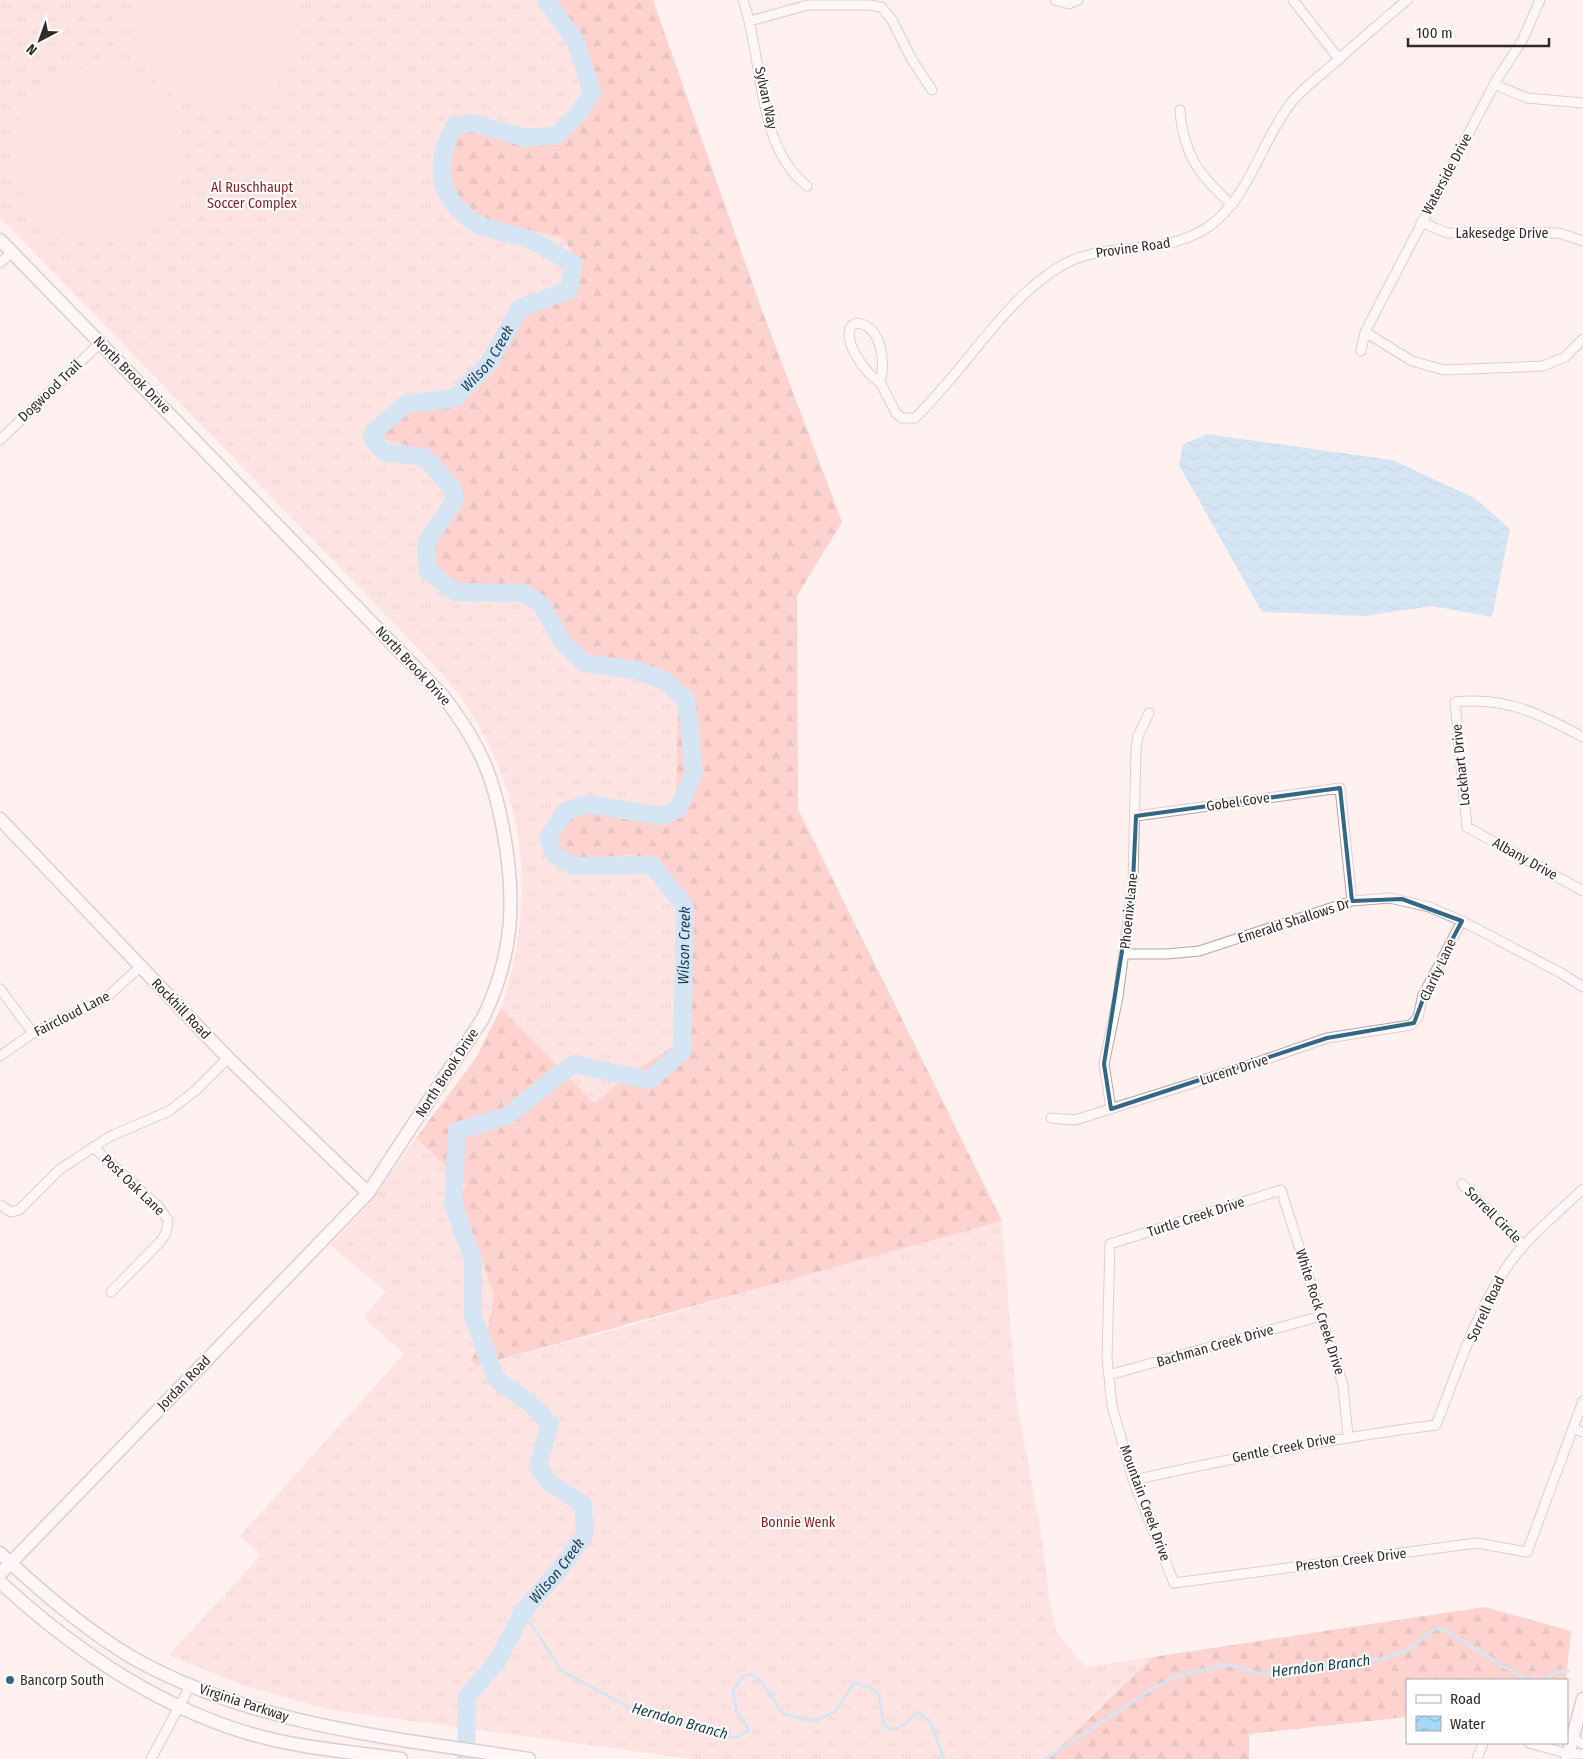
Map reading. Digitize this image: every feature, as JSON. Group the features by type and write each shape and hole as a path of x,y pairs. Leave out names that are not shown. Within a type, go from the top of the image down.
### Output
{"street":[{"name":"Sylvan Way","path":"742,0 750,21 770,125 793,175 807,186"},
{"path":"1055,0 1069,4 1078,0"},
{"path":"1292,0 1339,59"},
{"name":"Provine Road","path":"880,382 896,413 907,419 915,418 1020,299 1050,272 1083,256 1121,249 1158,247 1189,238 1216,221 1232,205 1252,174 1272,133 1291,103 1407,0"},
{"name":"Waterside Drive","path":"1361,351 1365,332 1421,222 1494,84 1522,41 1540,0"},
{"path":"750,21 808,5 844,4 880,7 892,20 912,60 932,90"},
{"path":"1494,84 1528,98 1583,103"},
{"path":"1180,110 1184,140 1190,157 1208,183 1232,205"},
{"name":"Lakesedge Drive","path":"1421,222 1447,232 1559,233 1583,241"},
{"name":"North Brook Drive","path":"0,240 443,696 479,750 491,781 509,865 512,897 503,966 494,994 483,1018 368,1193"},
{"path":"0,263 11,252"},
{"path":"863,324 868,327 880,345 883,363 880,382 870,375 847,335 852,325 863,324"},
{"path":"1365,332 1412,361 1444,370 1543,366 1565,357 1583,339"},
{"name":"Dogwood Trail","path":"0,440 100,343"},
{"name":"Lockhart Drive","path":"1467,827 1455,702 1502,703 1538,713 1583,737"},
{"name":"Phoenix Lane","path":"1111,1109 1104,1064 1118,997 1133,882 1136,816 1136,749 1138,736 1149,713"},
{"name":"Gobel Cove","path":"1136,816 1340,788 1352,901"},
{"name":"Rockhill Road","path":"0,819 228,1058 368,1193"},
{"name":"Albany Drive","path":"1467,827 1583,890"},
{"name":"Emerald Shallows Dr","path":"1124,954 1167,954 1199,951 1352,901 1378,898 1402,899 1429,907 1462,921 1561,973 1583,988"},
{"name":"Clarity Lane","path":"1417,1020 1426,988 1462,921"},
{"name":"Faircloud Lane","path":"0,1056 33,1033 106,998 140,967"},
{"path":"0,989 33,1033"},
{"name":"Lucent Drive","path":"1051,1118 1074,1120 1327,1038 1411,1025 1417,1020"},
{"path":"0,1205 11,1212 20,1210 49,1179 93,1147 114,1135 169,1111 196,1090 228,1058"},
{"name":"Post Oak Lane","path":"93,1147 158,1206 168,1220 166,1233 160,1242 111,1292"},
{"name":"Sorrell Circle","path":"1462,1184 1524,1246"},
{"name":"Sorrell Road","path":"1436,1425 1489,1296 1506,1268 1524,1246 1583,1189"},
{"name":"Turtle Creek Drive","path":"1110,1244 1281,1190"},
{"name":"White Rock Creek Drive","path":"1281,1190 1343,1385 1348,1436"},
{"name":"Jordan Road","path":"0,1574 368,1193"},
{"name":"Mountain Creek Drive","path":"1110,1244 1108,1357 1112,1406 1133,1480 1174,1583"},
{"name":"Bachman Creek Drive","path":"1109,1375 1321,1316"},
{"path":"1583,1401 1573,1429 1583,1432"},
{"name":"Gentle Creek Drive","path":"1133,1480 1253,1453 1348,1436 1436,1425"},
{"name":"Preston Creek Drive","path":"1174,1583 1477,1543 1527,1552 1573,1429"},
{"name":"Virginia Parkway","path":"0,1553 85,1627 132,1657 190,1686 235,1703 278,1716 380,1736 529,1759"},
{"name":"Virginia Parkway","path":"0,1582 46,1623 87,1654 130,1681 180,1706 214,1721 261,1737 307,1746 401,1759"},
{"path":"151,1759 190,1686"},
{"path":"1568,1757 1583,1699"},
{"path":"1478,1759 1483,1744"},
{"path":"1532,1744 1568,1757 1583,1754"}],"highlighted area":[{"path":"1340,788 1352,901 1402,899 1462,921 1430,981 1414,1023 1327,1038 1111,1109 1104,1064 1133,882 1136,816"}],"green space":[{"name":"Al Ruschhaupt Soccer Complex","path":"0,0 550,0 583,49 588,97 557,138 528,134 466,217 563,237 571,249 566,294 521,312 464,391 419,395 423,450 451,494 444,510 428,525 442,588 546,597 584,668 641,674 678,689 677,807 658,815 583,801 556,826 556,848 569,861 636,854 674,898 684,925 688,949 682,982 680,1042 631,1073 593,1103 501,1008 514,962 520,917 521,872 516,828 506,786 489,744 465,705 436,667 0,217"},
{"path":"133,0 299,0 302,32 299,48 292,63 270,90 244,105 215,109 187,102 162,87 143,65 132,35"},
{"path":"550,0 653,0 760,305 842,522 797,596 798,809 1002,1221 476,1366 471,1361 488,1327 494,1295 463,1205 462,1191 466,1185 416,1138 476,1058 501,1008 594,1103 631,1073 680,1042 682,982 688,949 684,925 674,898 636,854 569,861 556,848 556,826 583,801 658,815 676,807 678,689 641,674 584,668 546,597 442,588 419,546 428,525 444,510 451,494 423,450 383,439 386,413 419,395 464,391 521,312 566,294 571,250 563,238 466,217 448,186 448,131 493,124 528,134 557,138 588,97 583,49"},
{"path":"91,67 107,67 132,73 140,77 154,86 166,98 179,120 185,153 179,186 166,208 154,220 132,233 107,239 91,239 66,233 58,229 44,220 32,208 19,186 13,161 13,145 19,120 23,112 32,98 44,86 66,73"},
{"name":"Bonnie Wenk","path":"416,1138 466,1185 494,1295 488,1327 471,1361 476,1366 626,1327 758,1288 1002,1221 1016,1397 1043,1545 1050,1605 1057,1633 1085,1667 1153,1657 1048,1759 691,1759 331,1710 248,1687 169,1655 261,1555 240,1536 404,1354 363,1317 386,1292 330,1245 368,1205"},
{"path":"1484,1607 1571,1631 1566,1679 1406,1679 1406,1717 1249,1734 1249,1759 1048,1759 1153,1657"}],"water":[{"path":"1207,434 1392,460 1475,498 1510,529 1492,617 1432,606 1365,616 1262,612 1179,465 1183,444"}],"waterway":[{"name":"Wilson Creek","path":"466,1759 467,1696 497,1662 522,1613 560,1569 585,1534 583,1504 550,1483 538,1466 550,1424 533,1406 496,1379 473,1316 473,1260 453,1204 457,1131 507,1116 573,1064 649,1080 682,1052 685,906 652,865 573,866 553,854 548,837 566,811 587,804 662,816 678,809 694,772 686,700 665,681 636,670 584,663 562,641 541,604 523,593 455,592 428,571 426,543 455,500 453,489 424,457 384,452 372,438 374,431 406,404 455,398 489,363 520,308 569,290 573,264 533,241 475,223 455,205 448,195 443,184 442,172 445,149 455,125 472,123 526,138 557,135 577,115 592,93 576,42 546,0"},
{"name":"Herndon Branch","path":"523,1612 562,1671 638,1712 736,1738 749,1730 736,1711 733,1691 742,1677 751,1674 762,1682 783,1714 815,1721 835,1712 854,1683 869,1687 879,1695 883,1723 890,1729 900,1728 917,1712 928,1719 944,1759"},
{"name":"Herndon Branch","path":"1045,1759 1150,1690 1174,1677 1227,1664 1260,1674 1381,1659 1406,1651 1436,1628 1446,1631 1523,1678 1532,1679"},
{"name":"Herndon Branch","path":"1543,1679 1559,1671 1569,1671"}],"place":[{"name":"Bancorp South","path":"10,1680"}]}
